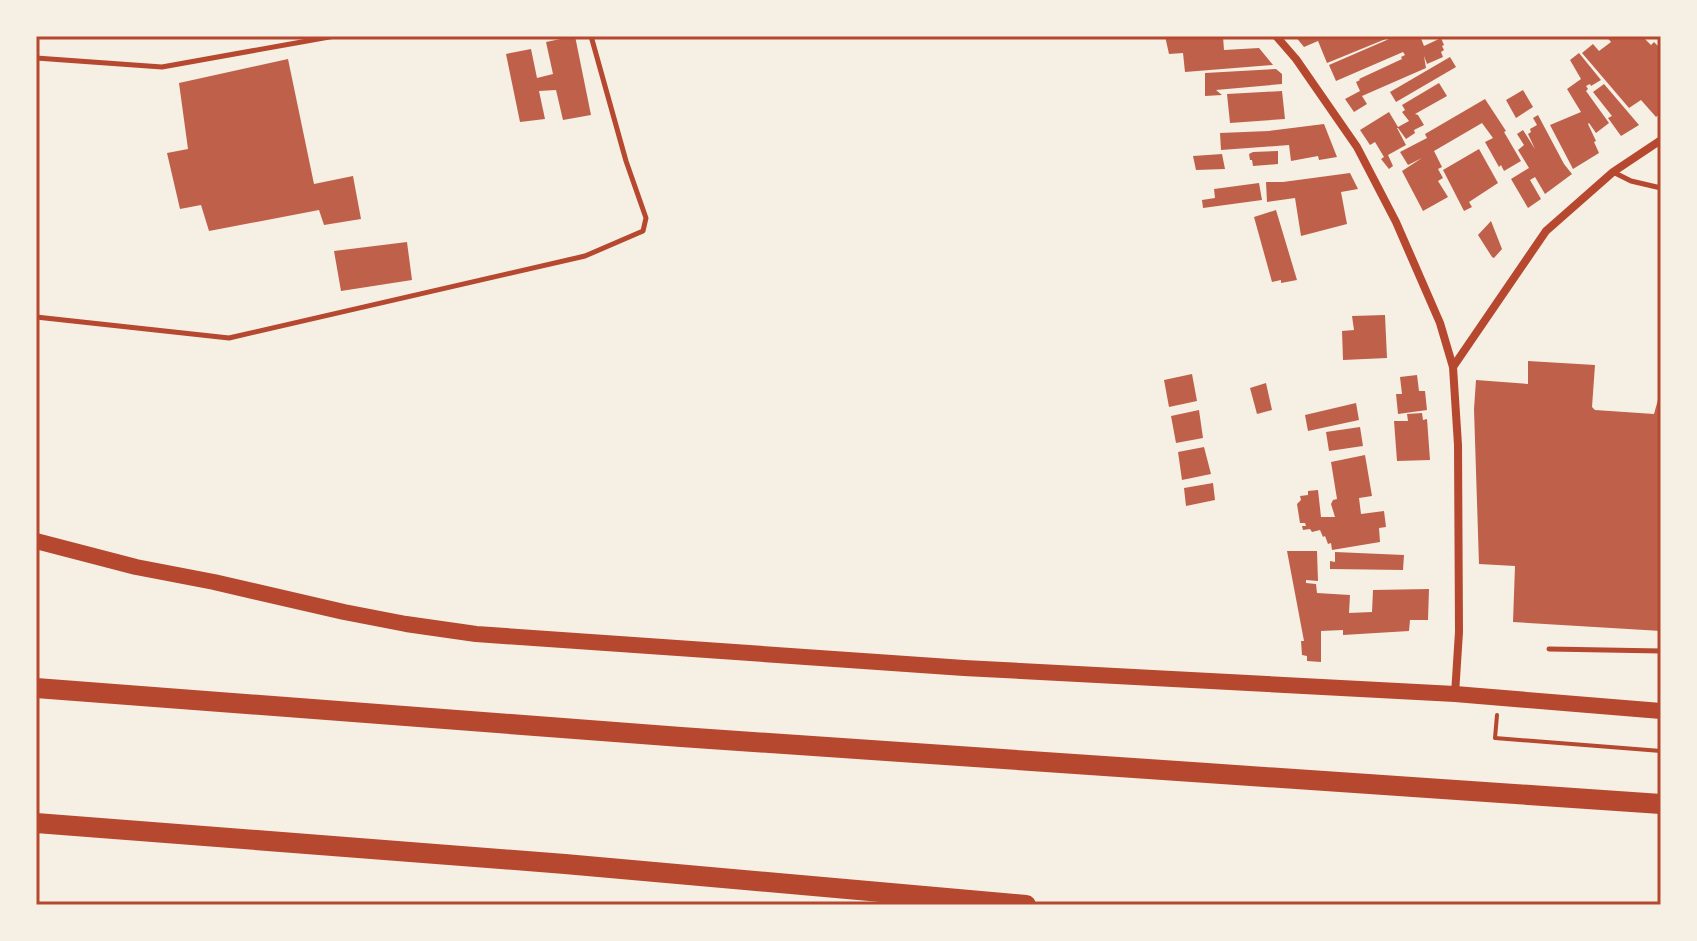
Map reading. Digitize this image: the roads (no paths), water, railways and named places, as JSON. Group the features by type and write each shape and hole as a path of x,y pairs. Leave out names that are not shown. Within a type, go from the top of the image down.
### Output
{"highway":[{"path":"36,688 697,738 1661,804"},
{"path":"36,823 565,864 1026,905"}],"main road":[{"path":"36,541 136,567 344,612 419,627 476,634 964,668 1455,694 1661,711"}],"street":[{"path":"1276,36 1296,59 1357,147 1396,222 1440,323 1453,367 1458,445 1459,632 1455,694"},
{"path":"1453,367 1546,231 1613,172 1661,140"}],"lane":[{"path":"36,58 162,67 335,36"},
{"path":"36,317 229,338 585,256 643,231 646,218 626,161 591,36"},
{"path":"1613,172 1631,181 1661,188"},
{"path":"1549,649 1661,651"}]}
